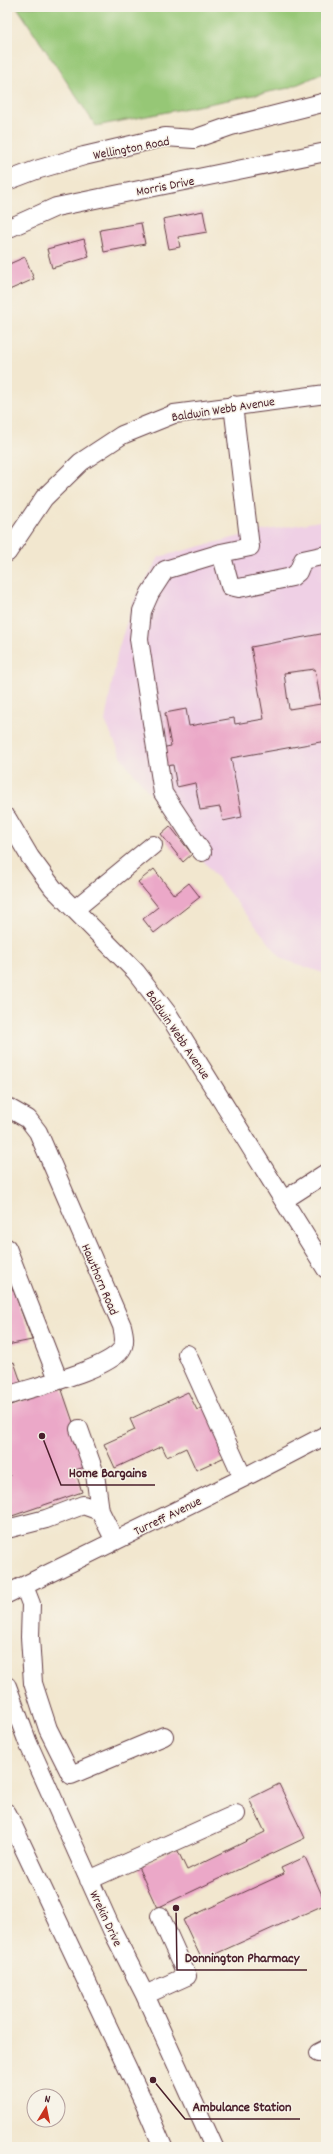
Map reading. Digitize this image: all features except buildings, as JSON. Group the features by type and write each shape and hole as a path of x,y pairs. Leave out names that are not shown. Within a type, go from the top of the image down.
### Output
{"street":[{"name":"Wellington Road","path":"7,181 36,170 84,156 165,138 194,139 231,126 326,102"},
{"name":"Morris Drive","path":"7,229 56,207 326,152"},
{"name":"Baldwin Webb Avenue","path":"7,553 44,498 81,462 122,435 174,414 232,405 326,394"},
{"path":"202,852 163,793 139,639 142,611 150,593 165,570 221,553 250,547 232,405"},
{"path":"221,553 230,586 239,588 292,577 298,572 303,560 326,555"},
{"name":"Baldwin Webb Avenue","path":"7,818 30,857 53,888 136,972 168,1014 326,1269"},
{"path":"75,909 153,845"},
{"name":"Hawthorn Road","path":"7,1107 28,1119 38,1132 122,1326 125,1338 122,1349 112,1358 92,1368 7,1396"},
{"path":"284,1200 326,1174"},
{"path":"7,1248 58,1379"},
{"path":"187,1354 242,1478"},
{"path":"79,1429 95,1474 100,1511 115,1541"},
{"name":"Turreff Avenue","path":"7,1594 326,1435"},
{"path":"7,1529 46,1519 83,1505 100,1511"},
{"path":"24,1586 31,1604 30,1637 33,1683 48,1729 71,1775 164,1736"},
{"name":"Wrekin Drive","path":"7,1686 28,1743 89,1880 145,1995 214,2147"},
{"path":"7,1813 145,2105 163,2147"},
{"path":"89,1880 236,1814"},
{"path":"145,1995 187,1976 160,1916"}],"shaded area":[{"path":"326,520 326,974 282,959 123,760 105,721 118,650 133,602 159,557 256,532"}],"green space":[{"path":"17,7 326,7 326,72 289,88 96,126"}],"place":[{"name":"Home Bargains","path":"42,1436"},
{"name":"Donnington Pharmacy","path":"176,1908"},
{"name":"Ambulance Station","path":"153,2080"}]}
